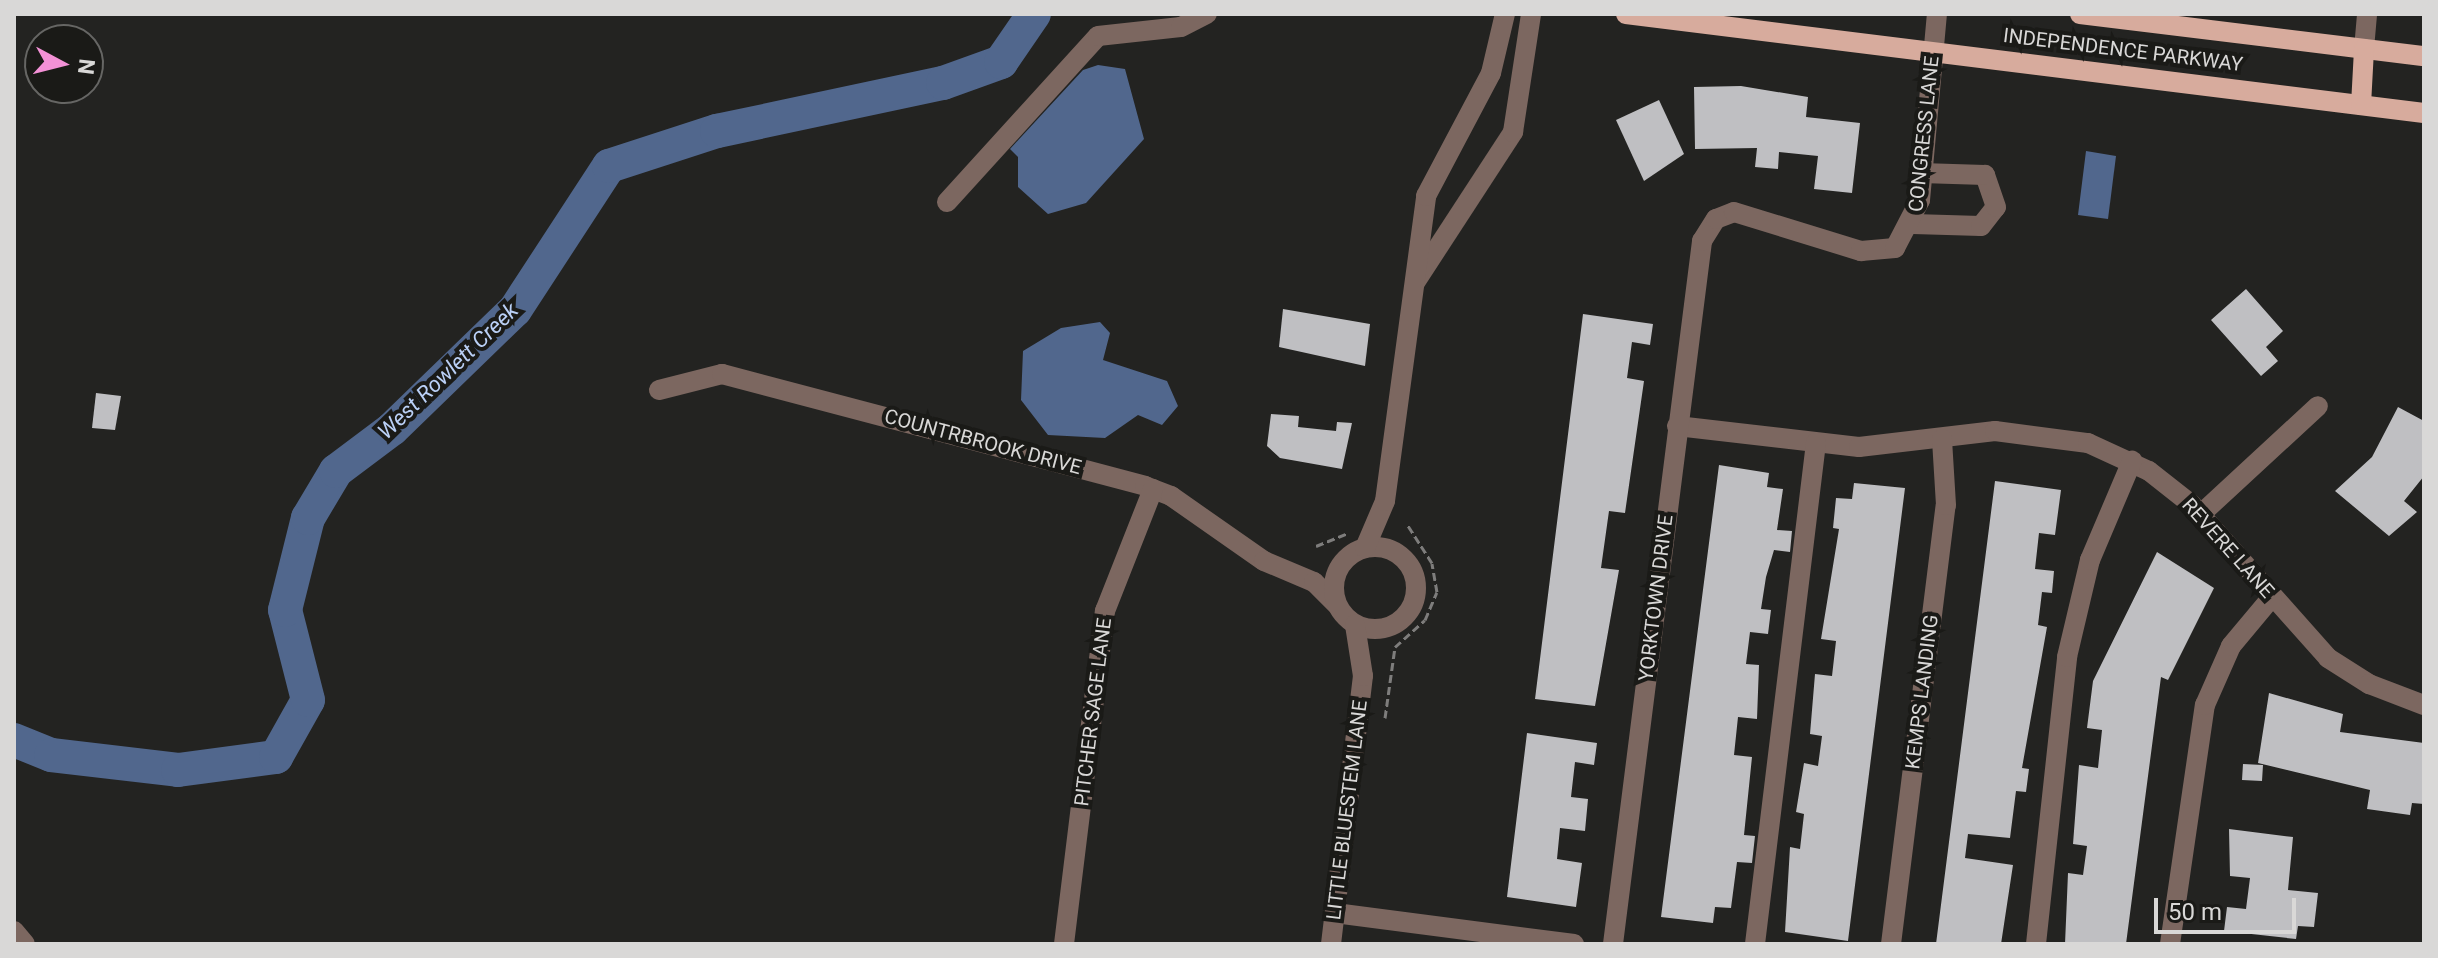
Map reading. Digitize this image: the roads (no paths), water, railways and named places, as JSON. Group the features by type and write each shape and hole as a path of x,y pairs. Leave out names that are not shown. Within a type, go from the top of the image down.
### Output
{"main road":[{"name":"INDEPENDENCE PARKWAY","path":"1626,14 2424,113"},
{"name":"INDEPENDENCE PARKWAY","path":"2080,14 2424,56"},
{"path":"2361,105 2364,49"}],"street":[{"path":"947,202 1098,36 1181,27 1207,14"},
{"path":"1288,570 1341,563 1365,548 1385,501 1410,292 1426,196 1491,73 1505,14"},
{"path":"1410,292 1513,132 1531,14"},
{"name":"CONGRESS LANE","path":"1699,252 1709,227 1734,212 1861,251 1895,248 1913,224 1937,14"},
{"path":"2364,49 2367,14"},
{"path":"1913,224 1981,226 1996,207 1985,175 1921,173"},
{"name":"YORKTOWN DRIVE","path":"1613,944 1699,252"},
{"name":"COUNTRBROOK DRIVE","path":"659,390 722,374 1153,489 1288,570 1336,604"},
{"path":"2201,514 2318,406"},
{"name":"REVERE LANE","path":"1677,426 1884,448 1942,439 2042,433 2132,461 2201,514 2272,597 2342,668 2424,705"},
{"name":"KEMPS LANDING","path":"1891,944 1946,505 1942,439"},
{"path":"1755,944 1816,443"},
{"path":"2036,944 2067,657 2090,560 2132,461"},
{"name":"PITCHER SAGE LANE","path":"1064,944 1105,611 1153,489"},
{"path":"1341,563 1336,604 1355,625 1395,625 1416,593 1385,501"},
{"path":"1365,548 1403,557"},
{"path":"2170,944 2205,705 2231,646 2272,597"},
{"name":"LITTLE BLUESTEM LANE","path":"1331,944 1363,676 1355,625"},
{"name":"LITTLE BLUESTEM LANE","path":"1363,676 1381,636 1395,625"},
{"path":"1335,913 1574,944"},
{"path":"14,931 25,944"}],"water":[{"path":"1098,65 1125,69 1144,139 1086,203 1048,214 1018,187 1018,157 1010,149 1083,70"},
{"path":"2086,151 2116,156 2108,219 2078,215"},
{"path":"1100,322 1110,333 1103,360 1167,381 1178,406 1162,425 1138,415 1105,438 1048,435 1021,400 1023,351 1061,328"}],"waterway":[{"name":"West Rowlett Creek","path":"14,740 51,755 178,770 276,757 308,700 285,610 308,518 336,471 392,429 515,310 609,166 717,131 943,83 1001,62 1034,14"}]}
